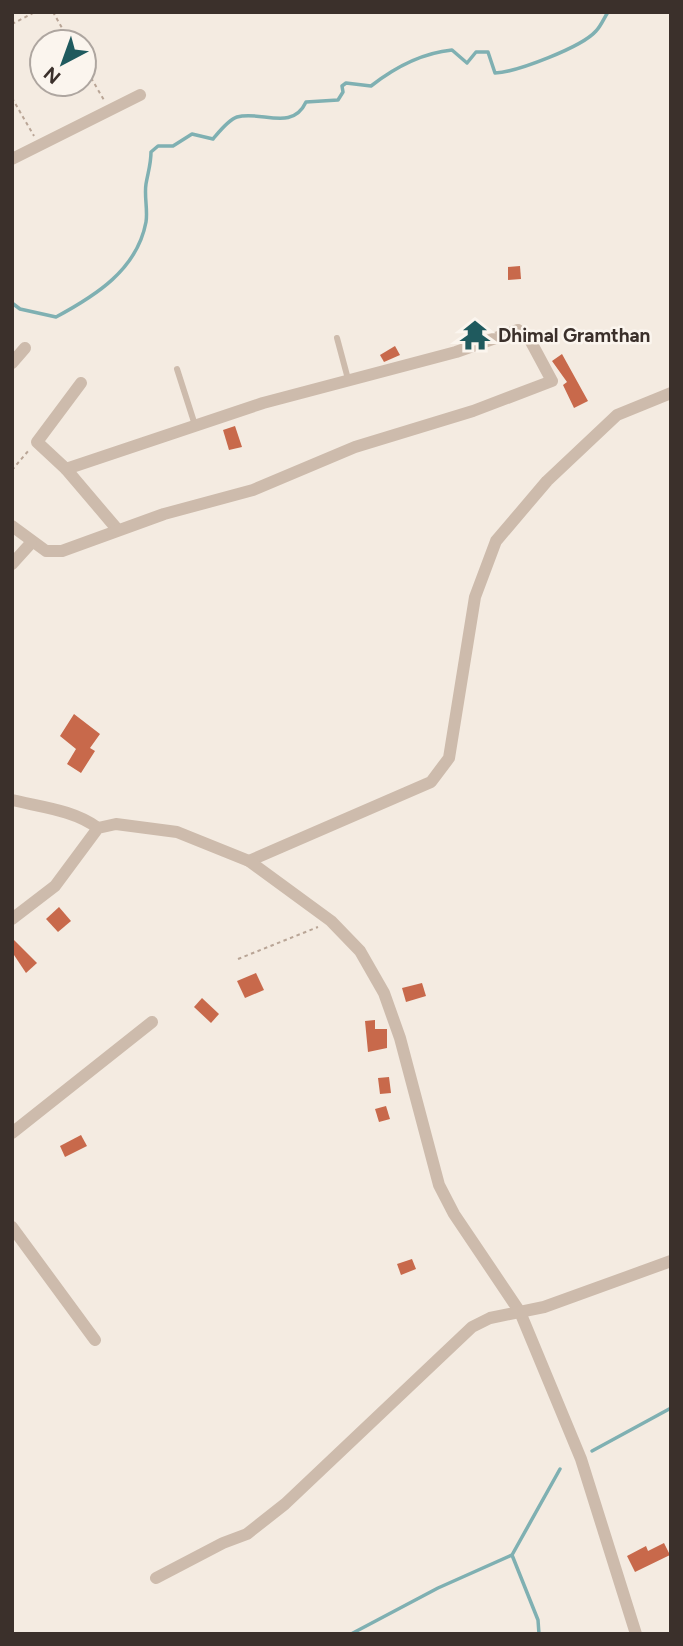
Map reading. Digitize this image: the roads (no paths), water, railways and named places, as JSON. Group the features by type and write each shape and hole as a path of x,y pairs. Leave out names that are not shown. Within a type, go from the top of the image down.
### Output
{"street":[{"path":"12,159 140,95"},
{"path":"12,526 31,543 46,551 62,551 117,530 253,491 355,447 473,411 552,381 530,340 519,330 456,352 263,403 66,469"},
{"path":"12,363 25,348"},
{"path":"81,383 37,442 66,469 117,530"},
{"path":"249,861 431,782 450,758 475,597 496,541 565,463 617,415 671,393"},
{"path":"12,564 31,543"},
{"path":"12,800 65,812 87,820 98,828"},
{"path":"12,919 55,886 98,828 116,824 177,832 249,861 331,921 360,951 384,993 412,1074 439,1185 454,1214 520,1312 581,1460 636,1634"},
{"path":"12,1133 152,1022"},
{"path":"12,1227 95,1340"},
{"path":"156,1578 223,1543 247,1534 285,1504 472,1327 490,1318 544,1307 671,1261"}],"lane":[{"path":"337,338 349,381"},
{"path":"177,369 195,425"}],"waterway":[{"path":"12,303 20,309 56,317 99,290 124,268 134,254 146,222 146,189 151,152 158,146 173,146 192,134 213,139 227,123 237,117 293,116 306,102 338,100 343,92 342,86 346,83 371,86 409,62 430,54 452,50 467,63 476,52 488,52 495,73 505,72 548,58 577,44 598,29 608,12"},
{"path":"592,1451 671,1408"},
{"path":"539,1634 538,1620 512,1555 560,1469"},
{"path":"351,1634 438,1588 512,1555"}],"place":[{"name":"Dhimal Gramthan","path":"475,335"}]}
